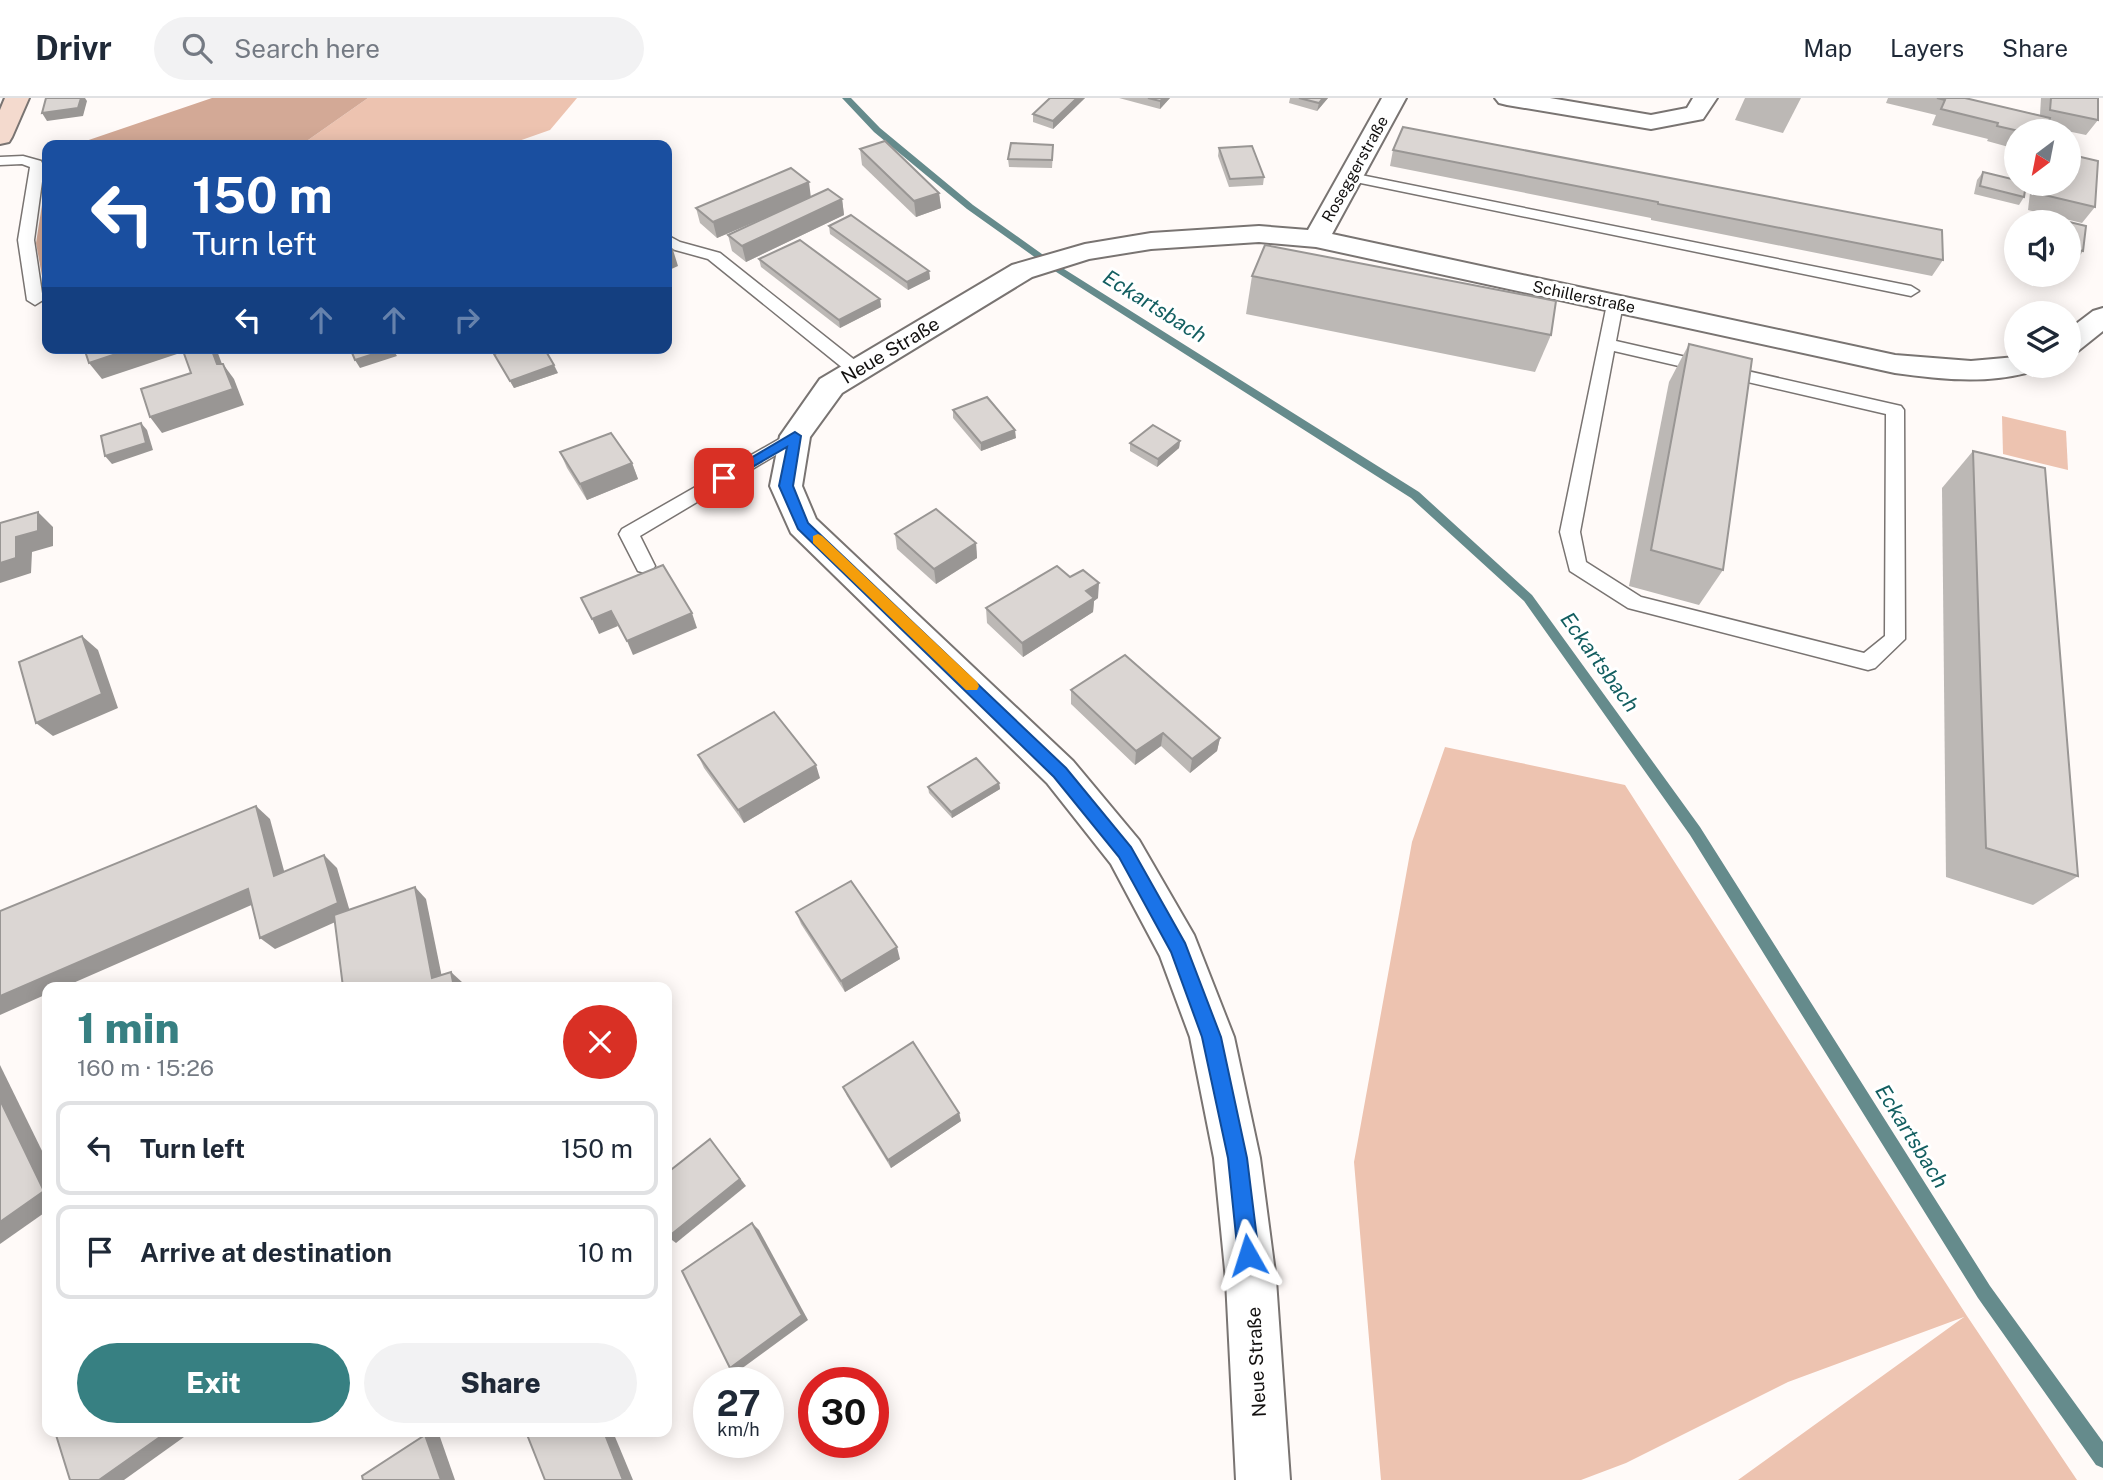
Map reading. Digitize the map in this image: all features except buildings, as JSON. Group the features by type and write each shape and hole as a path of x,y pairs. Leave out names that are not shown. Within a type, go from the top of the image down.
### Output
{"street":[{"path":"0,137 17,98"},
{"name":"Roseggerstraße","path":"1316,239 1394,98"},
{"path":"1507,98 1651,122 1695,114 1705,98"},
{"name":"Schillerstraße","path":"1151,241 1259,234 1316,239 1895,364 1948,370 2004,369"},
{"name":"Neue Straße","path":"1151,241 1085,252 1022,271 855,369 831,386 795,436 786,486 803,525 1060,772 1125,852 1179,949 1212,1037 1237,1158 1251,1280 1263,1480"},
{"path":"2081,335 2103,317"}],"lane":[{"path":"0,161 23,160 36,164 37,167 26,240 35,300"},
{"path":"1351,177 1911,291"},
{"path":"672,244 714,256 855,369"},
{"path":"1607,344 1895,410 1895,639 1867,662 1635,603 1577,566 1570,533 1607,344 1615,304"},
{"path":"645,566 629,534 795,436"}],"shaded area":[{"path":"212,98 368,98 308,140 89,140"},
{"path":"368,98 577,98 550,130 521,140 308,140"},
{"path":"42,205 42,276 36,243"},
{"path":"2002,416 2066,431 2068,470 2003,454"},
{"path":"1445,747 1625,785 1967,1316 2077,1480 1738,1480 1964,1317 1788,1382 1626,1463 1581,1480 1381,1480 1354,1162 1412,842"}],"waterway":[{"name":"Eckartsbach","path":"846,98 877,130 970,207 1053,266 1415,495 1528,598 1695,831 1984,1292 2103,1458"}],"slow traffic":[{"path":"818,539 972,686"}],"route":[{"path":"724,478 795,436 786,486 803,525 1060,772 1125,852 1179,949 1212,1037 1237,1158 1248,1255"}]}
